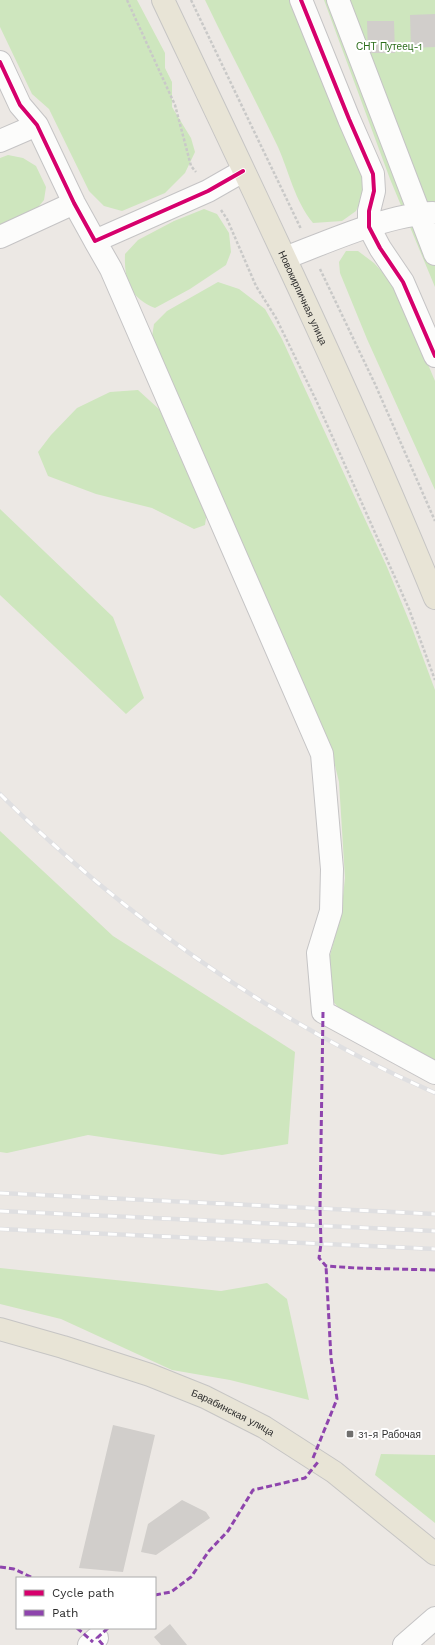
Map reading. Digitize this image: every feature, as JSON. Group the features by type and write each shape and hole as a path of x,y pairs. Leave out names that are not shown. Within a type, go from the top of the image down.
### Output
{"main road":[{"name":"Новокирпичная улица","path":"163,0 285,258 391,490 435,598"},
{"name":"Барабинская улица","path":"0,1329 63,1347 150,1375 205,1397 264,1427 334,1472 435,1554"}],"street":[{"path":"301,0 349,120 373,174 374,191 368,211 369,227 380,248 403,282 435,356"},
{"path":"338,0 427,213 435,254"},
{"path":"0,62 20,105 37,126 74,203 111,269 322,754 332,869 331,911 318,953 323,1012 435,1073"},
{"path":"0,141 37,126"},
{"path":"96,241 208,191 243,171"},
{"path":"0,237 74,203"},
{"path":"285,258 369,227 427,213"},
{"path":"404,1645 435,1618"}],"path":[{"path":"127,0 175,105 191,166 227,219 256,286 276,318 316,400 409,609 435,680"}],"green space":[{"path":"0,0 137,0 165,53 165,68 172,82 172,107 191,138 195,152 185,173 165,193 122,211 104,206 89,191 49,109 32,94 0,27"},
{"path":"205,0 294,0 367,172 366,191 356,211 342,221 313,223 301,205 278,147"},
{"name":"СНТ Путеец-1","path":"324,0 435,0 435,287 390,179"},
{"path":"8,155 23,158 36,166 46,187 44,200 35,211 0,227 0,158"},
{"path":"204,209 217,214 229,233 231,252 226,265 190,289 155,308 146,304 134,293 127,280 125,254 138,240 174,221"},
{"path":"346,251 358,251 374,263 395,286 435,381 435,490 367,339 340,273 339,262"},
{"path":"218,282 239,289 265,309 282,339 387,567 435,690 435,1061 341,1011 327,994 326,970 341,915 345,878 339,782 330,745 151,343 154,324 167,311"},
{"path":"138,390 160,410 178,453 208,505 205,525 194,529 152,508 96,494 48,476 38,452 51,435 77,408 110,392"},
{"path":"0,509 113,617 144,698 126,714 0,595"},
{"path":"0,831 113,936 295,1052 288,1144 222,1155 88,1135 7,1153 0,1152"},
{"path":"0,1268 221,1291 267,1283 287,1299 309,1400 230,1380 172,1370 61,1319 0,1304"},
{"path":"381,1454 435,1455 435,1523 375,1475"}],"building":[{"path":"435,14 435,47 411,48 410,15"},
{"path":"367,21 394,21 395,53 368,53"},
{"path":"113,1425 155,1435 123,1572 79,1568"},
{"path":"182,1500 206,1512 210,1518 156,1555 141,1552 148,1524"},
{"path":"170,1624 187,1645 161,1645 154,1637"}],"railway":[{"path":"0,794 48,840 98,883 150,924 204,963 260,1000 317,1034 375,1065 435,1093"},
{"path":"0,1193 435,1214"},
{"path":"0,1211 435,1231"},
{"path":"0,1229 435,1249"}],"marked path":[{"path":"323,1012 320,1208 321,1244 319,1258 326,1266 435,1270"},
{"path":"313,1458 337,1399 331,1358 326,1266"},
{"path":"156,1595 171,1592 191,1577 209,1551 228,1531 253,1490 305,1478 318,1462"},
{"path":"0,1567 14,1569 31,1577"},
{"path":"78,1629 93,1642"},
{"path":"103,1645 97,1638 107,1629"}],"cycle path":[{"path":"301,0 373,174 374,191 369,211 369,227 380,248 403,282 435,356"},
{"path":"0,62 20,105 37,125 74,203 95,241 208,191 243,171"}],"place":[{"name":"31-я Рабочая","path":"350,1434"}]}
